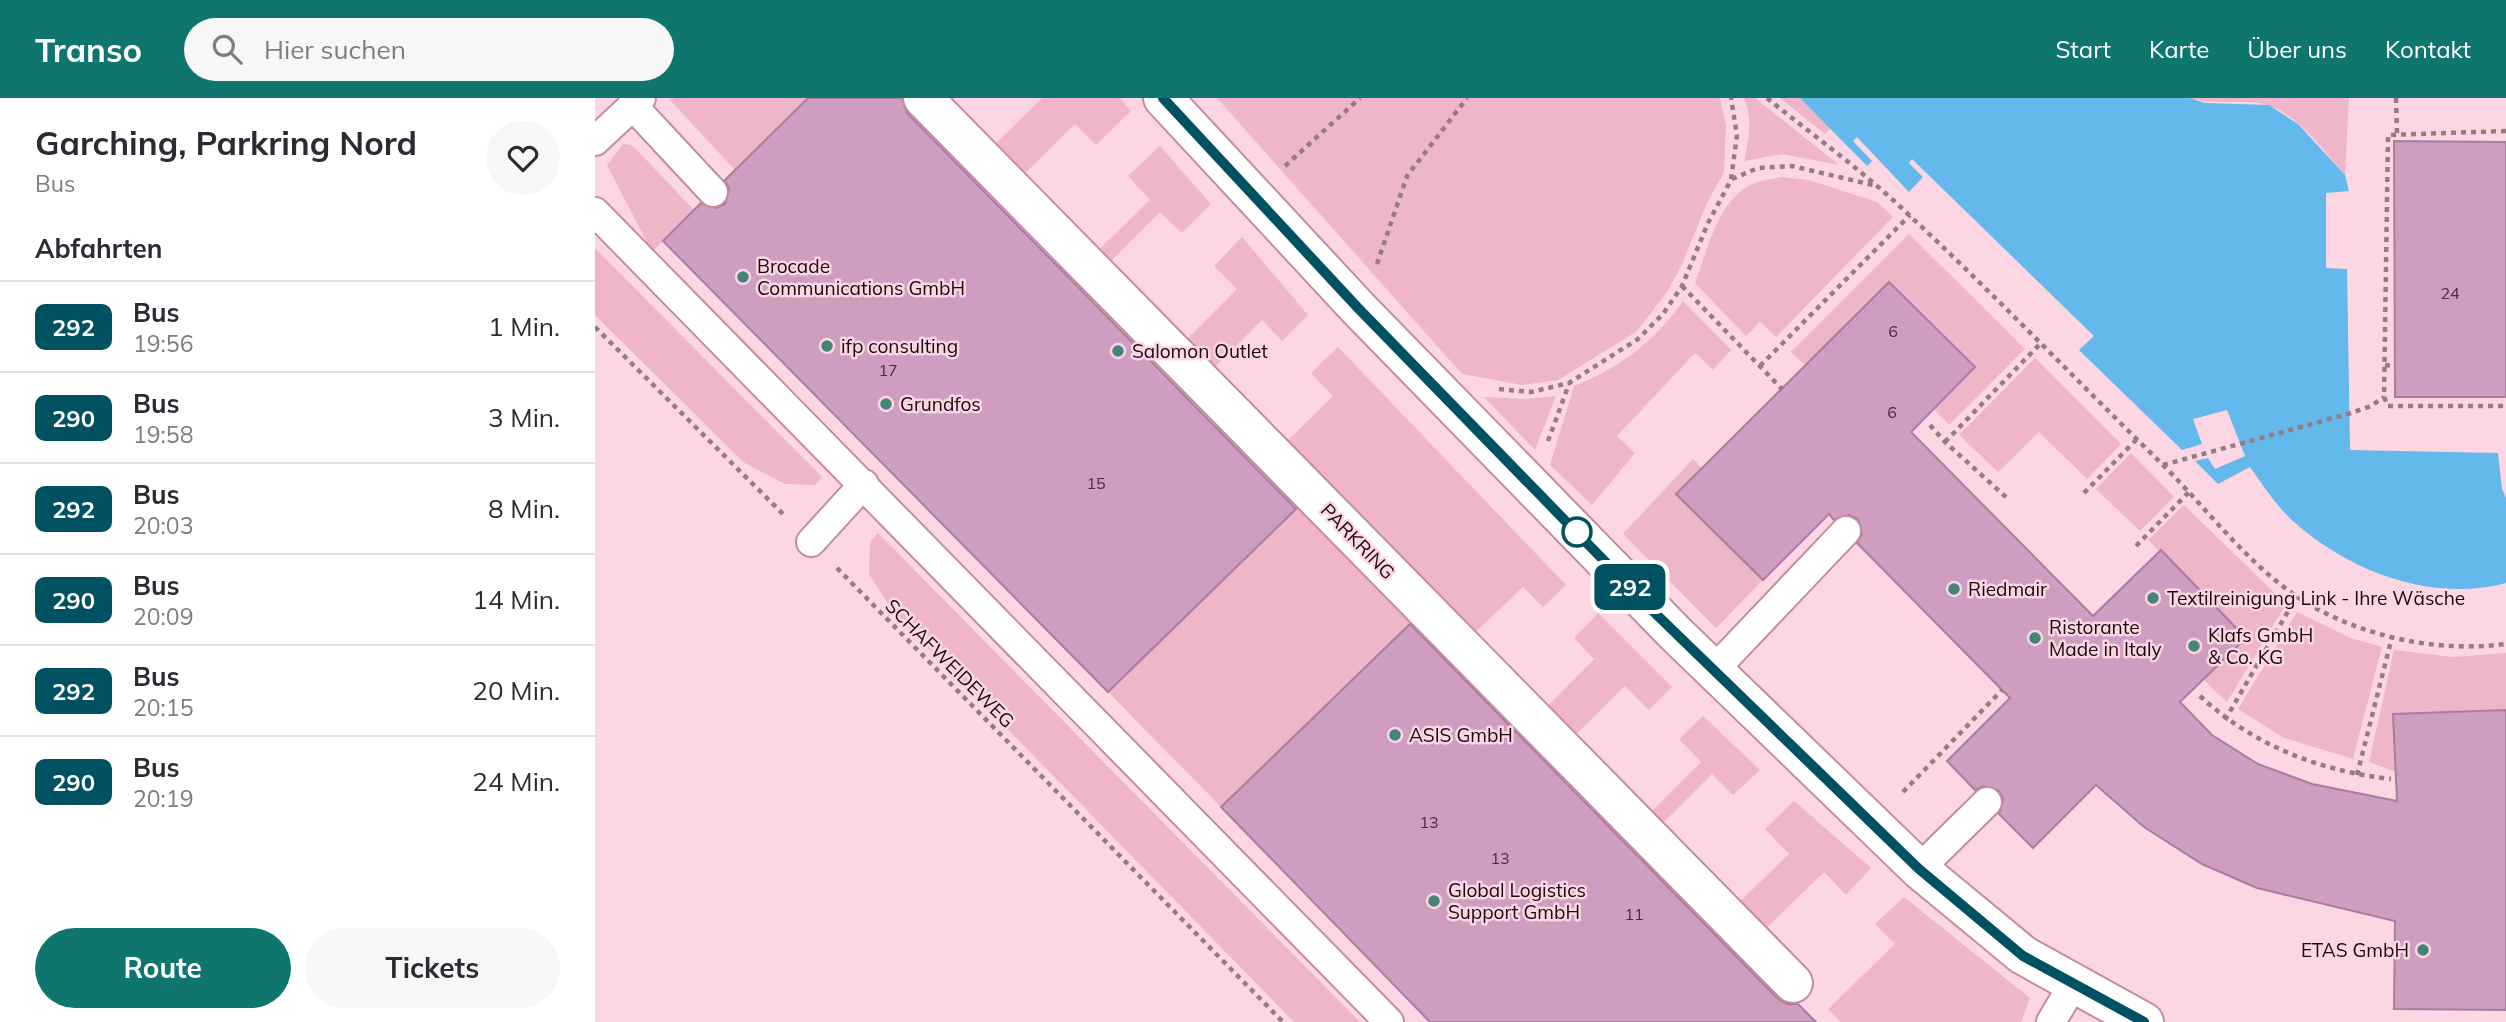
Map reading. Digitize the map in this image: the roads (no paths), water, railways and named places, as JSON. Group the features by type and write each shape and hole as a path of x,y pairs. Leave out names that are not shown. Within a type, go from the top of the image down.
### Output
{"street":[{"name":"PARKRING","path":"923,98 1793,983"},
{"path":"1163,98 1358,308 1713,671 1919,869 2023,956 2144,1022"}],"lane":[{"path":"599,128 636,101 713,192"},
{"path":"595,212 1389,1022"},
{"path":"811,542 864,484"},
{"path":"1713,671 1846,531"},
{"path":"1919,869 1987,802"},
{"path":"2051,1022 2073,985"}],"water":[{"path":"1800,98 2190,98 2205,103 2269,105 2298,124 2345,175 2349,191 2326,193 2326,268 2347,269 2350,450 2498,453 2502,489 2506,498 2506,583 2449,589 2392,578 2339,555 2315,539 2281,509 2250,467 2218,484 2195,461 2208,458 2215,469 2245,456 2227,410 2193,419 2202,444 2182,450 2079,350 2094,336 1912,159 1909,163 1923,177 1909,192 1857,137 1853,141 1872,161 1867,166"}],"place":[{"name":"Brocade Communications GmbH","path":"743,277"},
{"name":"ifp consulting","path":"827,346"},
{"name":"Salomon Outlet","path":"1118,351"},
{"name":"Grundfos","path":"886,404"},
{"name":"Riedmair","path":"1954,589"},
{"name":"Textilreinigung Link - Ihre Wäsche","path":"2153,598"},
{"name":"Ristorante Made in Italy","path":"2035,638"},
{"name":"Klafs GmbH & Co. KG","path":"2194,646"},
{"name":"ASIS GmbH","path":"1395,735"},
{"name":"Global Logistics Support GmbH","path":"1434,901"},
{"name":"ETAS GmbH","path":"2423,950"}]}
